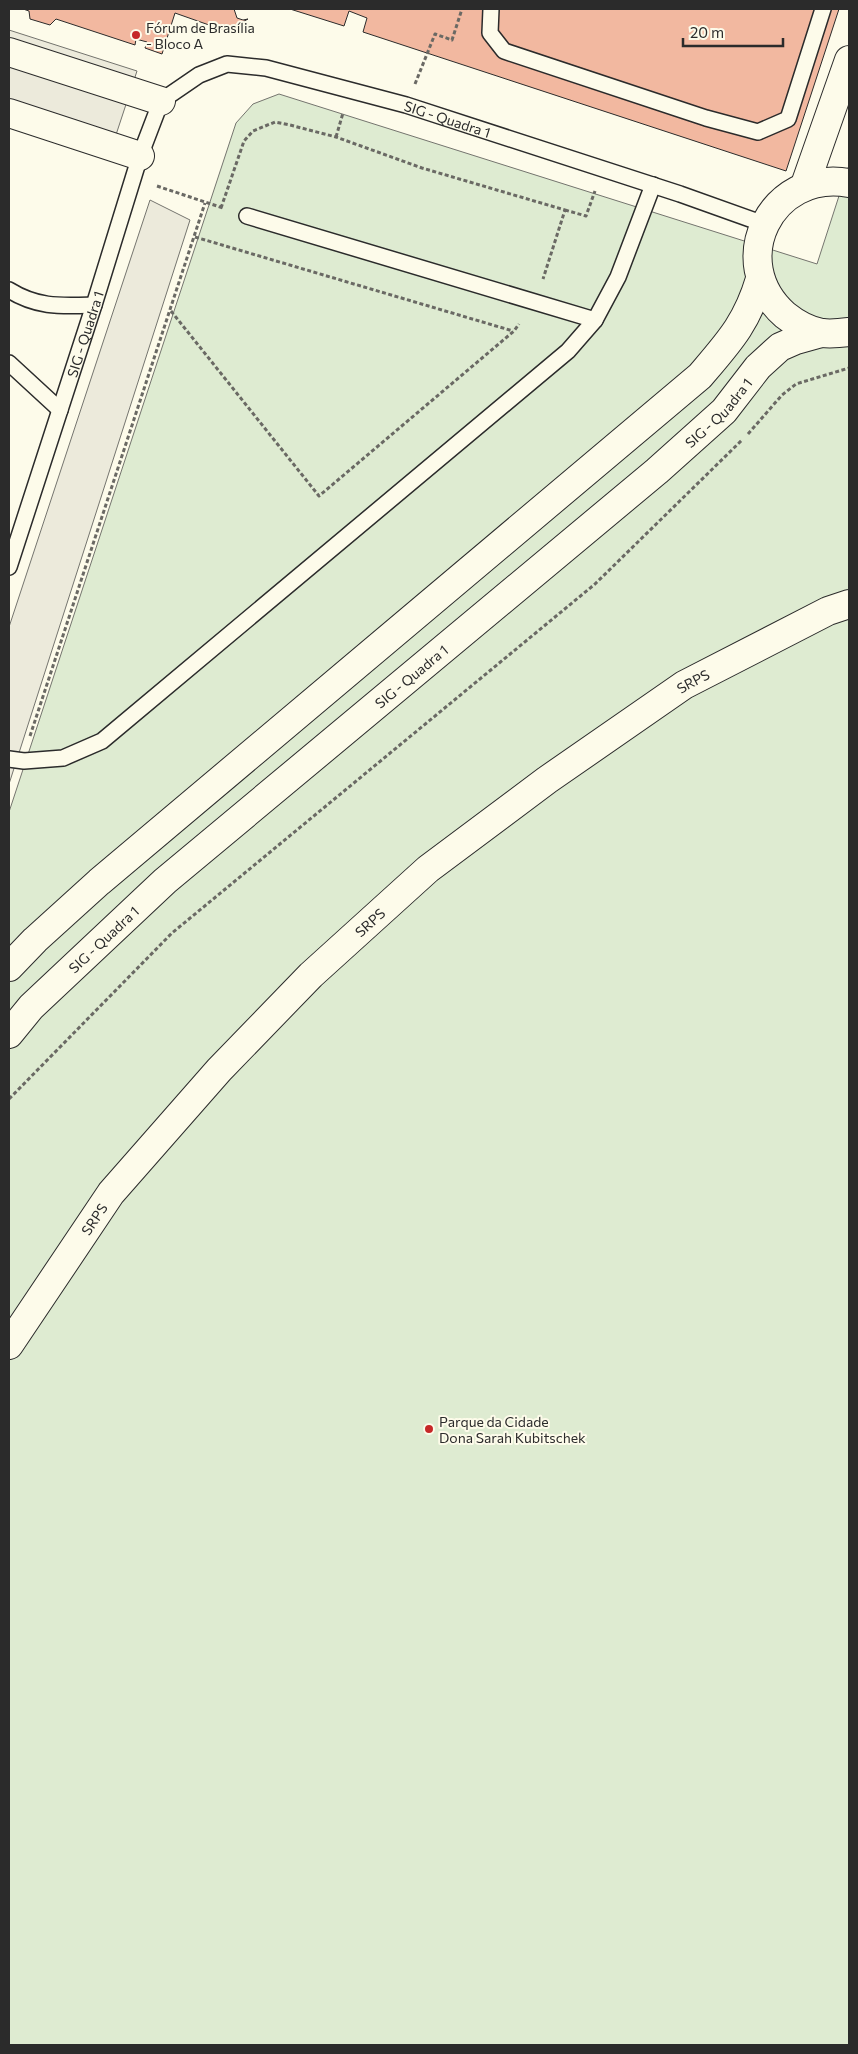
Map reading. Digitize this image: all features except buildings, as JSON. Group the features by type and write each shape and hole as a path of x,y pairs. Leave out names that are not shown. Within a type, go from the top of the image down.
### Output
{"street":[{"path":"9,52 161,102"},
{"path":"805,185 849,60"},
{"path":"9,113 136,167"},
{"path":"849,183 833,180 805,185 781,201 764,224 757,251 760,279 773,304 795,323 821,333 849,332"},
{"path":"9,967 35,940 100,882 700,376 736,333 753,303 760,279"},
{"name":"SIG - Quadra 1","path":"9,1034 38,1000 165,881 657,471 724,411 758,367 780,347 821,333"},
{"name":"SRPS","path":"9,1345 111,1193 219,1070 311,975 428,869 546,780 684,685 839,608 849,593"}],"lane":[{"path":"491,9 490,33 504,51 697,115 758,132 788,119 823,9"},
{"name":"SIG - Quadra 1","path":"9,567 14,532 60,410 136,167 161,102 200,75 227,64 266,68 406,105 653,185 764,224"},
{"path":"9,759 24,761 63,758 102,740 568,351 595,320 618,276 653,185"},
{"path":"247,216 595,320"},
{"path":"9,290 21,298 41,304 60,306 94,305"},
{"path":"9,363 60,410"}],"path":[{"path":"426,58 435,34 452,40 462,9"},
{"path":"221,208 244,141 253,131 275,122 336,137 422,168 586,216 602,169"},
{"path":"136,167 205,202 247,216"},
{"path":"24,761 31,732 171,311 205,202"},
{"path":"171,311 319,496 514,331 535,302 565,210"},
{"path":"195,237 514,331"},
{"path":"9,1099 172,933 595,584 757,426 782,395 796,384 849,368"}],"green space":[{"name":"Parque da Cidade Dona Sarah Kubitschek","path":"279,94 817,264 849,165 849,2045 9,2045 9,812 236,123 253,104"}],"shaded area":[{"path":"9,30 137,71 109,156 9,124"},
{"path":"150,200 190,220 9,784 9,627"}],"place":[{"name":"Fórum de Brasília - Bloco A","path":"136,35"},
{"name":"Parque da Cidade Dona Sarah Kubitschek","path":"429,1429"}]}
